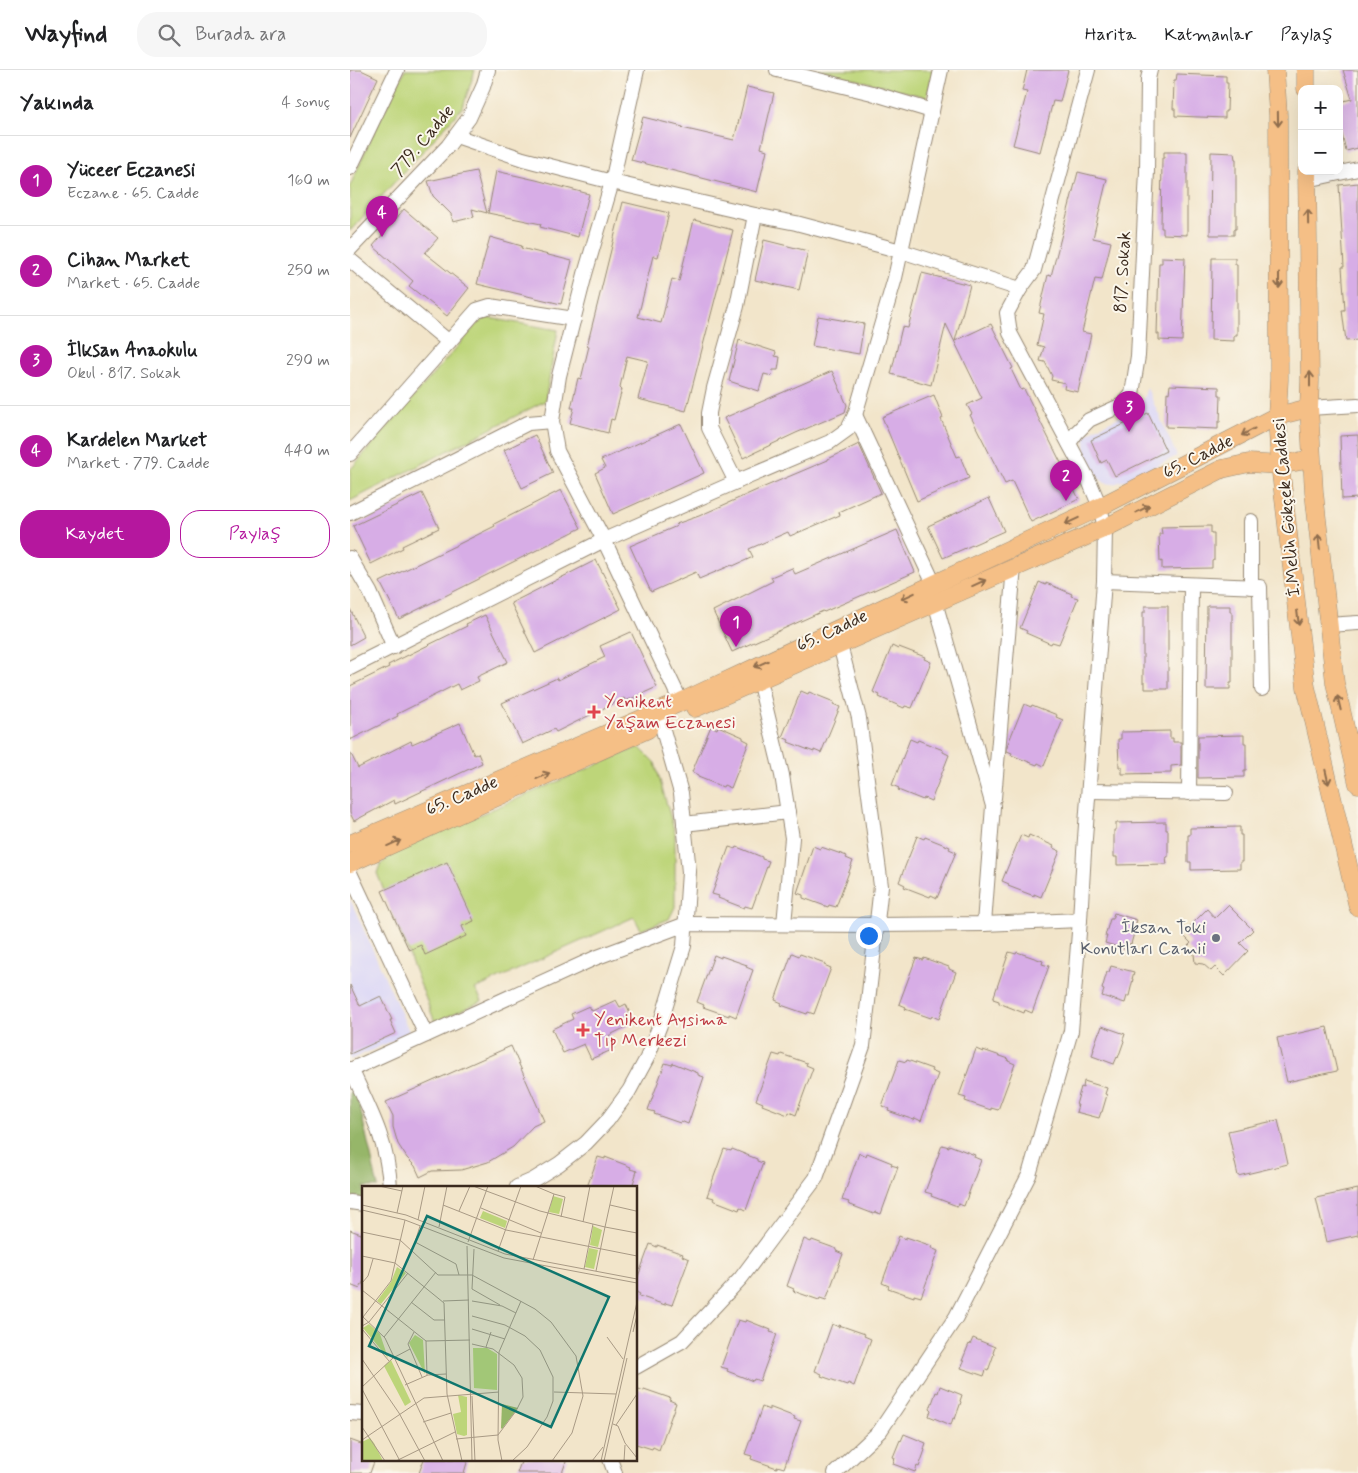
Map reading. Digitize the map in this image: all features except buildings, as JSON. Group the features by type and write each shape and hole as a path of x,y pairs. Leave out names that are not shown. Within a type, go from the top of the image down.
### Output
{"main road":[{"name":"İ.Melih Gökçek Caddesi","path":"1275,70 1278,115 1280,379 1277,416 1280,465 1306,687 1355,881 1358,907"},
{"path":"1306,70 1306,85"},
{"name":"İ.Melih Gökçek Caddesi","path":"1307,176 1311,459 1335,683 1358,784"},
{"name":"65. Cadde","path":"350,844 681,702 1100,507 1277,416 1309,408"},
{"name":"65. Cadde","path":"350,863 661,723 1105,528 1222,469 1249,463 1280,465 1311,459"}],"street":[{"path":"350,168 397,70"},
{"name":"779. Cadde","path":"350,249 456,136 469,118 483,87 488,70"},
{"path":"637,70 612,182 585,274 560,376 552,421 557,451 604,540 681,702"},
{"path":"777,70 795,72 932,111"},
{"path":"350,668 604,540 830,442 848,430 855,415 895,278 941,70"},
{"path":"835,1473 880,1431 956,1316 1029,1175 1071,1031 1104,581 1105,528 1100,507 1090,483 1010,333 1007,313 1034,270 1088,70"},
{"name":"817. Sokak","path":"1069,443 1089,420 1124,404 1132,394 1138,356 1147,171 1148,79 1150,70"},
{"path":"456,136 523,159 612,182 796,223 901,251 1020,290"},
{"path":"1307,176 1358,169"},
{"path":"736,482 709,428 709,413 737,306 755,215"},
{"path":"350,260 449,342"},
{"path":"350,454 477,310 490,306 574,319"},
{"path":"1309,408 1358,405"},
{"path":"855,415 934,584"},
{"path":"350,514 528,423 552,421"},
{"path":"1251,521 1251,587"},
{"path":"350,558 370,592 394,647"},
{"path":"984,924 1014,567"},
{"path":"1104,581 1260,587 1262,689"},
{"path":"1189,793 1191,584"},
{"path":"935,602 994,806"},
{"path":"1328,625 1358,623"},
{"path":"638,1366 682,1341 741,1278 816,1178 863,1046 881,886 861,728 840,645"},
{"path":"759,680 782,775 792,838 784,924"},
{"path":"519,1186 559,1164 586,1143 607,1121 629,1091 647,1058 660,1025 684,946 689,872 681,793 661,723"},
{"path":"1089,791 1226,793"},
{"path":"684,824 788,812"},
{"path":"350,873 426,1035"},
{"path":"390,1186 387,1160 380,1132 350,1069 595,958 686,924 984,924 1080,920"},
{"path":"610,1460 615,1473"}],"shaded area":[{"path":"1147,388 1177,456 1126,480 1113,484 1105,483 1098,477 1086,454 1086,436 1096,428 1138,408"},
{"path":"350,899 410,1033 350,1060"}],"green space":[{"path":"405,70 475,70 463,107 350,231 350,186 371,138"},
{"path":"818,70 933,70 927,97"},
{"path":"483,317 558,330 545,401 350,501 350,470"},
{"path":"639,747 655,763 675,833 675,907 669,919 641,930 634,917 475,989 482,1001 435,1022 377,873 380,865 399,849"},
{"path":"356,1090 378,1186 362,1186 362,1199 350,1196 350,1093"}],"place":[{"name":"Kardelen Market","path":"382,237"},
{"name":"İlksan Anaokulu","path":"1129,432"},
{"name":"Cihan Market","path":"1066,501"},
{"name":"Yüceer Eczanesi","path":"736,647"},
{"name":"Yenikent Yaşam Eczanesi","path":"594,712"},
{"name":"İksan Toki Konutları Camii","path":"1216,938"},
{"name":"Yenikent Aysima Tıp Merkezi","path":"583,1030"}]}
